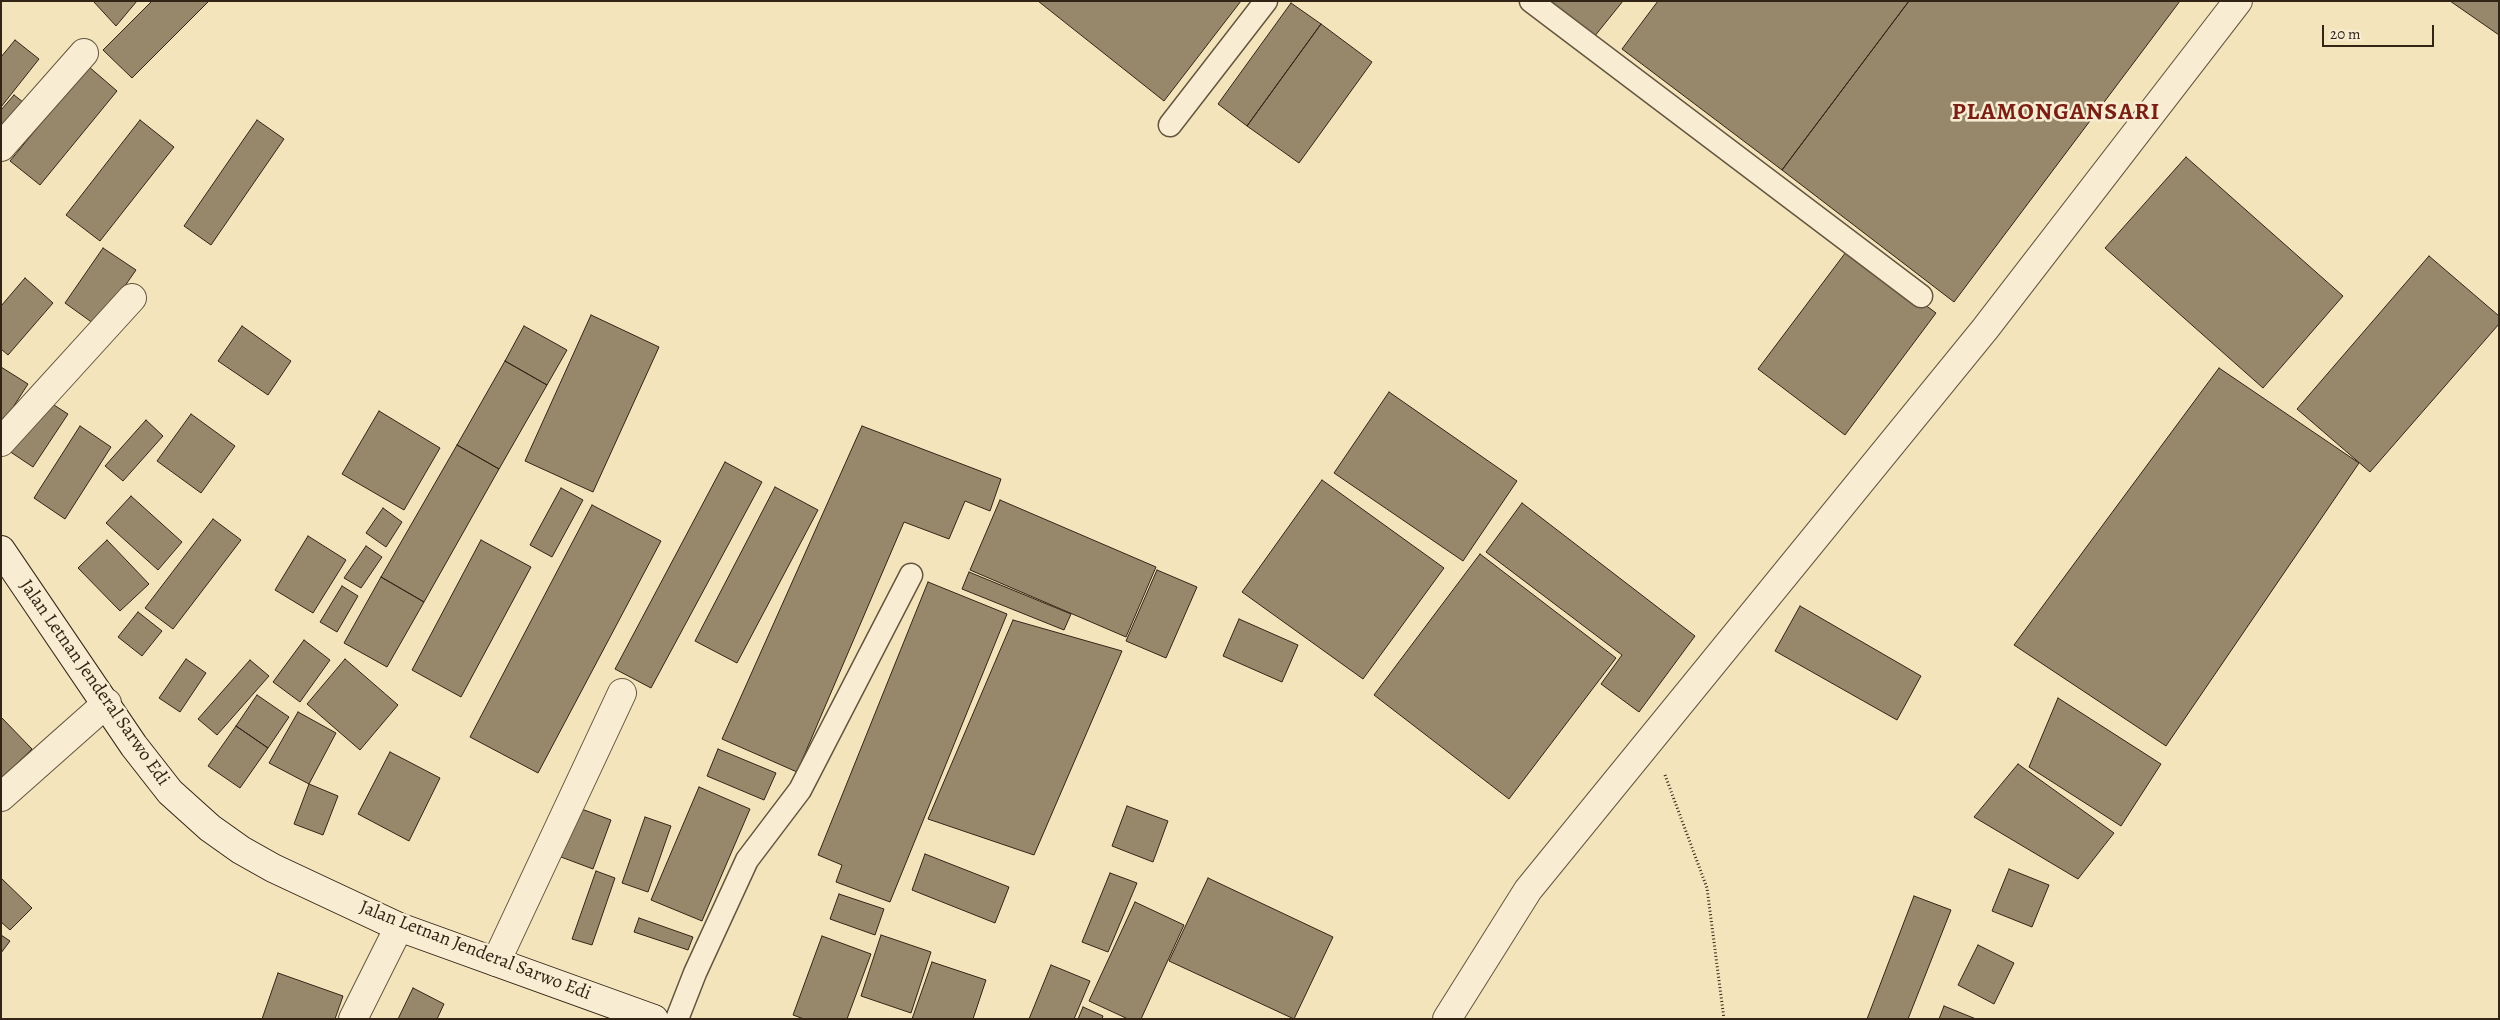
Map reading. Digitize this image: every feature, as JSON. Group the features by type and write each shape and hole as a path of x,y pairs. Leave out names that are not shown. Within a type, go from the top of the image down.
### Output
{"street":[{"path":"1447,1019 1528,890 1985,329 2238,1"},
{"path":"1,147 84,53"},
{"path":"1,442 132,298"},
{"name":"Jalan Letnan Jenderal Sarwo Edi","path":"1,550 107,703 134,746 170,792 210,828 241,850 273,868 399,927 654,1019"},
{"path":"496,962 622,694"},
{"path":"1,797 107,703"},
{"path":"354,1019 399,927"}],"lane":[{"path":"1170,125 1266,1"},
{"path":"1531,1 1921,296"},
{"path":"678,1019 695,973 747,860 800,790 911,575"}],"path":[{"path":"1650,740 1681,815 1707,888 1724,1019"}],"building":[{"path":"93,1 137,1 116,26"},
{"path":"152,1 209,1 132,78 103,50"},
{"path":"1038,1 1241,1 1164,101"},
{"path":"1549,1 1623,1 1594,37"},
{"path":"1658,1 1909,1 1782,170 1622,49"},
{"path":"1909,1 2180,1 1954,302 1782,170"},
{"path":"2450,1 2499,1 2499,35"},
{"path":"1291,3 1321,24 1247,126 1218,104"},
{"path":"1321,24 1372,62 1299,163 1247,126"},
{"path":"15,40 39,59 1,107 1,57"},
{"path":"88,66 117,91 40,185 10,161"},
{"path":"14,95 28,106 1,140 1,110"},
{"path":"140,120 174,147 100,241 66,215"},
{"path":"257,120 284,139 211,245 184,226"},
{"path":"2186,157 2343,296 2263,388 2105,248"},
{"path":"103,248 136,270 97,326 65,303"},
{"path":"1849,248 1936,313 1845,435 1758,369"},
{"path":"2429,256 2499,316 2499,324 2370,472 2297,409"},
{"path":"25,278 53,303 8,355 1,349 1,306"},
{"path":"591,315 659,347 593,492 525,461"},
{"path":"242,326 291,361 268,395 218,361"},
{"path":"524,326 567,350 547,385 505,361"},
{"path":"505,361 547,385 499,469 457,445"},
{"path":"1,367 28,384 1,426"},
{"path":"2219,368 2359,463 2166,746 2014,645"},
{"path":"1389,392 1517,481 1463,561 1334,473"},
{"path":"43,398 68,414 33,467 9,451"},
{"path":"379,411 440,448 404,510 342,474"},
{"path":"191,414 235,446 201,493 157,461"},
{"path":"146,420 163,436 123,481 105,466"},
{"path":"80,426 111,447 65,519 34,498"},
{"path":"862,426 1001,479 990,511 965,501 949,539 904,522 797,772 722,739"},
{"path":"457,445 499,469 424,602 381,577"},
{"path":"725,462 762,482 651,688 615,669"},
{"path":"1322,480 1444,568 1363,679 1242,592"},
{"path":"775,487 818,510 737,663 695,641"},
{"path":"561,488 583,500 552,557 530,545"},
{"path":"131,496 182,542 158,570 106,523"},
{"path":"1000,500 1156,567 1126,637 970,570"},
{"path":"1522,503 1695,636 1639,712 1601,684 1622,655 1486,552"},
{"path":"592,505 661,541 538,773 470,737"},
{"path":"383,508 402,522 386,547 366,533"},
{"path":"213,519 241,540 173,629 145,608"},
{"path":"308,536 346,560 313,613 275,590"},
{"path":"107,540 149,584 120,611 78,568"},
{"path":"481,540 531,567 461,697 412,670"},
{"path":"366,546 382,557 361,588 344,578"},
{"path":"1480,554 1616,658 1509,799 1374,695"},
{"path":"1157,570 1197,587 1166,658 1126,641"},
{"path":"969,572 1071,614 1064,630 962,589"},
{"path":"381,577 424,602 387,667 344,643"},
{"path":"928,582 1007,614 890,902 836,882 842,865 818,855"},
{"path":"342,586 358,596 337,632 320,622"},
{"path":"1800,606 1921,676 1897,720 1775,651"},
{"path":"138,612 162,631 142,656 118,637"},
{"path":"1239,619 1298,645 1282,682 1223,656"},
{"path":"1013,620 1122,651 1034,855 928,819"},
{"path":"304,640 330,660 300,702 273,682"},
{"path":"186,659 206,673 180,712 159,698"},
{"path":"345,659 398,705 360,750 307,704"},
{"path":"250,660 269,676 217,735 198,719"},
{"path":"257,695 289,717 268,748 236,726"},
{"path":"2058,698 2161,764 2121,826 2029,767"},
{"path":"298,712 336,733 309,784 269,763"},
{"path":"1,717 32,749 1,779"},
{"path":"236,726 268,748 240,788 208,766"},
{"path":"718,749 776,773 764,800 707,776"},
{"path":"390,752 440,778 409,841 358,814"},
{"path":"2018,764 2114,833 2078,879 1974,817"},
{"path":"309,784 338,796 323,835 294,824"},
{"path":"699,787 750,809 702,921 651,900"},
{"path":"1127,806 1168,821 1153,862 1112,846"},
{"path":"579,808 611,820 593,869 561,857"},
{"path":"645,817 671,826 648,892 622,883"},
{"path":"925,854 1009,887 995,923 912,890"},
{"path":"2009,869 2049,885 2032,927 1992,911"},
{"path":"596,871 615,878 592,945 572,939"},
{"path":"1110,873 1137,883 1108,952 1082,942"},
{"path":"1,878 32,908 10,930 1,922"},
{"path":"1208,878 1333,937 1294,1019 1169,961"},
{"path":"839,894 884,909 875,935 830,919"},
{"path":"1914,896 1951,910 1908,1019 1867,1019"},
{"path":"1135,902 1184,925 1141,1019 1128,1019 1089,1001"},
{"path":"639,918 693,937 688,950 634,932"},
{"path":"1,935 10,941 1,953"},
{"path":"881,935 931,952 911,1013 861,996"},
{"path":"822,936 871,954 847,1019 804,1019 793,1015"},
{"path":"1978,945 2014,963 1994,1004 1958,985"},
{"path":"932,962 986,980 973,1019 912,1019"},
{"path":"1051,965 1090,981 1074,1019 1029,1019"},
{"path":"278,973 343,996 335,1019 262,1019"},
{"path":"413,988 444,1004 437,1019 398,1019"},
{"path":"1944,1006 1976,1019 1939,1019"},
{"path":"1083,1007 1103,1016 1102,1019 1078,1019"}],"district":[{"name":"PLAMONGANSARI","path":"2056,113"}]}
